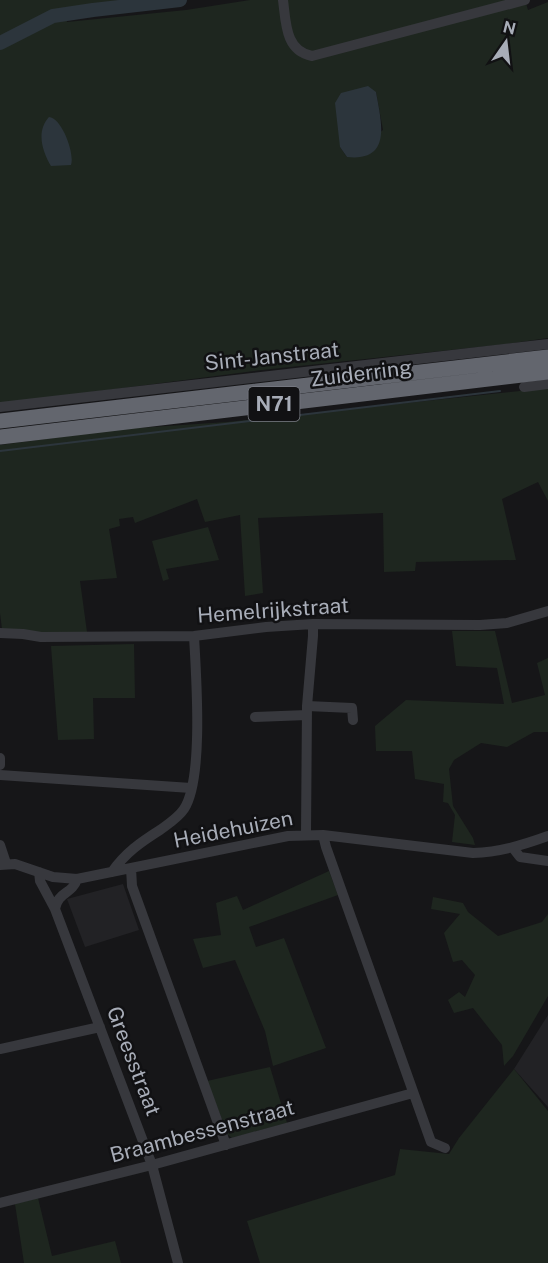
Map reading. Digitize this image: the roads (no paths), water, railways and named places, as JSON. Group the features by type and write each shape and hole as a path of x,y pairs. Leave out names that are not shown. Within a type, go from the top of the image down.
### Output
{"highway":[{"name":"Zuiderring","path":"0,421 548,357"},
{"name":"Zuiderring","path":"0,436 548,372"}],"street":[{"path":"283,0 288,33 294,45 305,54 312,56 525,0"},
{"name":"Sint-Janstraat","path":"0,407 548,344"},
{"path":"524,387 548,384"},
{"name":"Hemelrijkstraat","path":"0,633 41,637 194,636 313,624 480,625 507,623 548,611"},
{"path":"306,834 307,710 313,624"},
{"path":"112,872 130,851 174,820 184,808 191,788 197,728 194,636"},
{"path":"255,717 307,710 352,708 352,720"},
{"path":"0,758 0,765"},
{"path":"0,776 191,788"},
{"name":"Heidehuizen","path":"3,864 15,864 65,879 77,879 270,839 306,834 473,853 513,848 548,836"},
{"path":"323,836 431,1142 445,1148"},
{"path":"0,845 3,864"},
{"path":"513,848 520,857 548,861"},
{"path":"131,868 132,886 226,1145"},
{"name":"Greesstraat","path":"39,872 40,881 56,909 152,1166 178,1263"},
{"path":"56,909 58,899 74,888 77,879"},
{"path":"0,1049 100,1027"},
{"name":"Braambessenstraat","path":"0,1203 152,1166 413,1093"}],"waterway":[{"path":"0,43 53,16 180,0"},
{"path":"0,451 500,391"}]}
